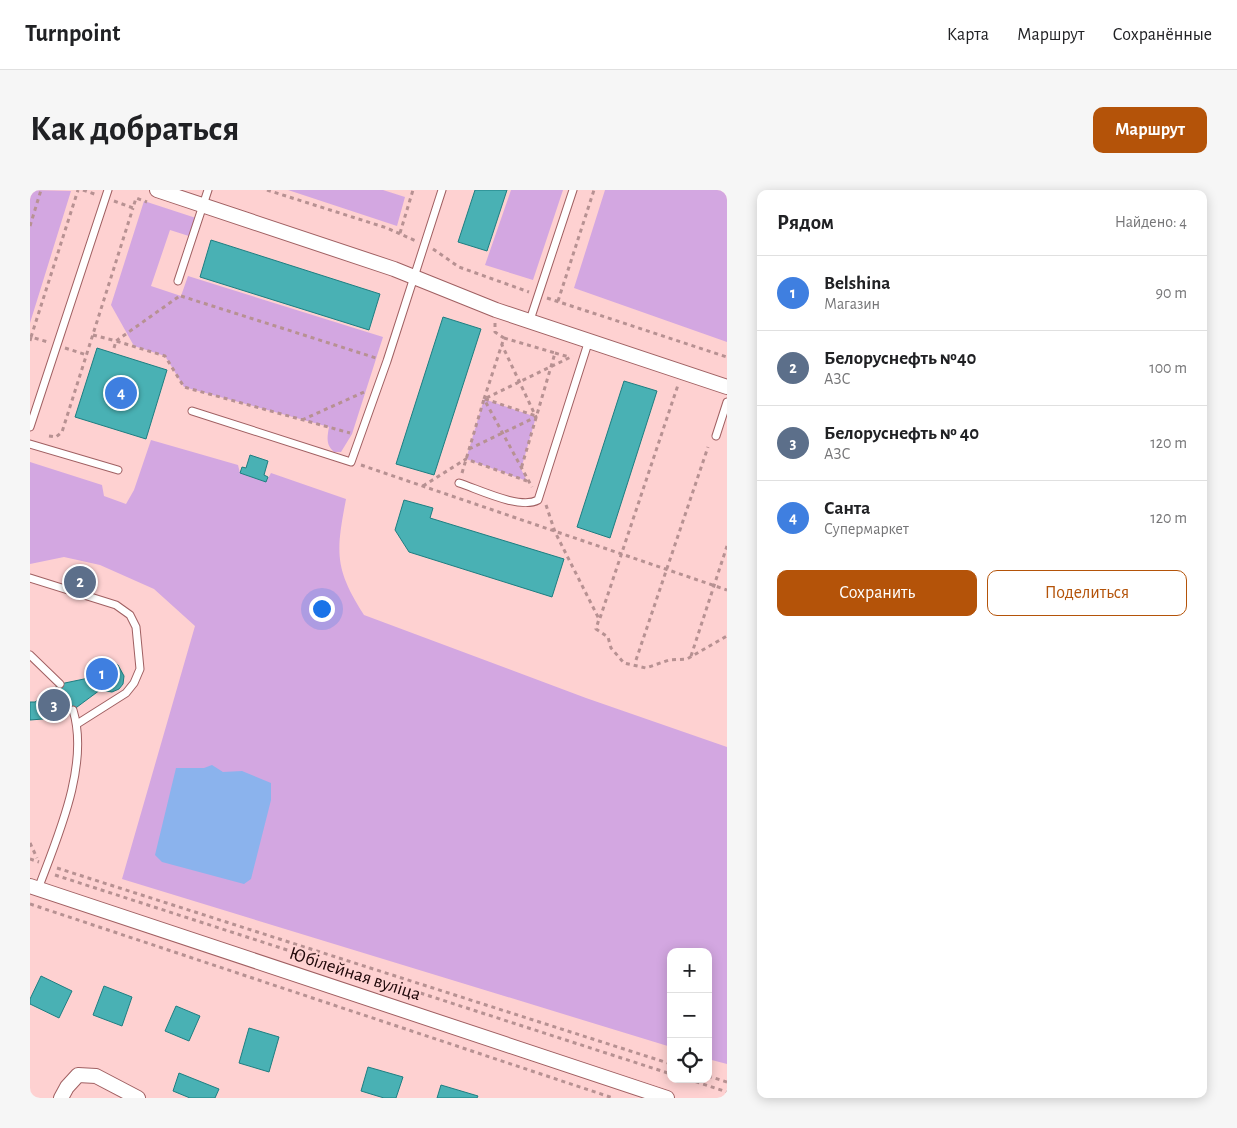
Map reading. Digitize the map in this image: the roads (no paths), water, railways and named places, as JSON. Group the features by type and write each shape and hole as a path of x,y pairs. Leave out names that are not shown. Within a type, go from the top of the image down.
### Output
{"street":[{"path":"157,190 414,277 496,310 530,320 587,345 727,387"},
{"name":"Юбілейная вуліца","path":"34,888 668,1098"},
{"path":"61,1098 67,1087 78,1075 96,1076 138,1098"}],"lane":[{"path":"30,427 108,190"},
{"path":"178,281 208,190"},
{"path":"192,411 351,462 387,361 442,190"},
{"path":"530,320 573,190"},
{"path":"459,483 517,502 530,504 538,500 587,345"},
{"path":"716,436 727,402"},
{"path":"30,444 118,470"},
{"path":"30,578 116,605 130,615 136,627 140,669 134,683 126,693 77,724"},
{"path":"30,655 60,684"},
{"path":"34,888 46,868 70,801 76,762 77,724 73,710"}],"water":[{"path":"212,765 223,772 242,771 271,783 271,800 251,879 244,884 162,862 155,855 176,768 204,768"}],"place":[{"name":"Санта","path":"121,393"},
{"name":"Белоруснефть №40","path":"80,582"},
{"name":"Belshina","path":"102,674"},
{"name":"Белоруснефть № 40","path":"54,705"}]}
